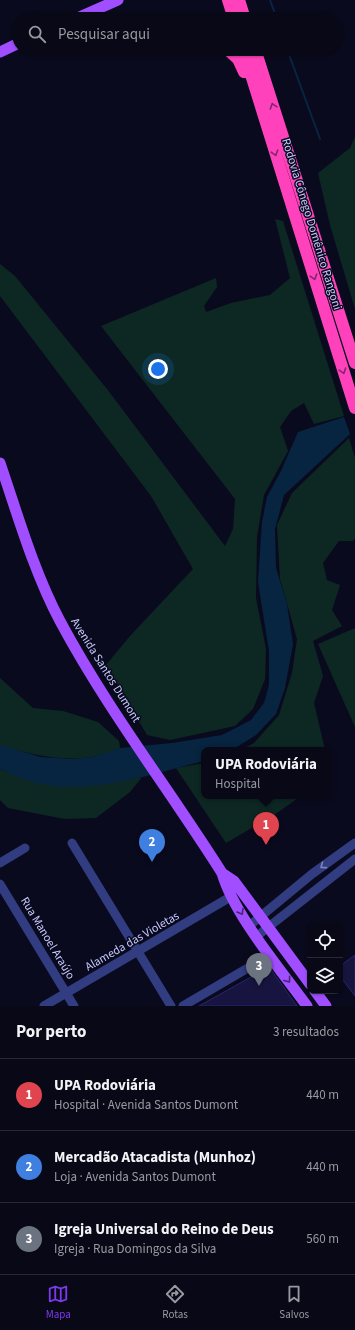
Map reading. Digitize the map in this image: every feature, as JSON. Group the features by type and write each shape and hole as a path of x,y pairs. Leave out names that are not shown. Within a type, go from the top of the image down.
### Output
{"highway":[{"path":"239,0 243,12"},
{"path":"235,56 241,64 263,126 269,133"},
{"name":"Rodovia Cônego Domênico Rangoni","path":"245,56 355,408"},
{"name":"Rodovia Cônego Domênico Rangoni","path":"257,56 355,363"}],"main road":[{"path":"90,12 118,0"},
{"path":"0,52 12,46"},
{"name":"Avenida Santos Dumont","path":"0,463 36,567 60,620 91,674 222,873 225,884 249,926 307,1006"},
{"name":"Avenida Santos Dumont","path":"222,873 234,881 307,980"},
{"path":"270,955 286,951"},
{"path":"277,965 286,951"},
{"path":"317,994 326,1006"}],"street":[{"path":"72,843 171,1006"},
{"path":"249,926 312,874 355,843"},
{"path":"0,863 25,848"},
{"path":"257,936 355,859"},
{"name":"Rua Manoel Araújo","path":"0,884 74,1006"},
{"name":"Alameda das Violetas","path":"44,1006 232,896"},
{"path":"183,1006 270,955"}],"green space":[{"path":"355,137 355,309 330,225 318,173 350,148"},
{"path":"275,219 283,221 344,416 314,424 304,403 291,411 280,427 288,451 264,495 257,537 256,598 266,649 265,679 253,709 235,726 170,740 147,735 106,665 130,636 193,569 151,496 0,296 0,264 15,276 107,389 225,546 233,529 235,499 101,326 216,278 217,287 204,306 206,312 231,303 270,295 290,278"},
{"path":"349,438 355,458 355,538 353,541 339,541 323,563 327,580 340,585 332,610 342,626 313,641 323,676 314,703 324,747 246,747 254,743 279,715 292,673 297,639 280,579 277,525 292,493"},
{"path":"355,628 355,727 318,644"},
{"path":"0,678 33,708 63,711 98,722 119,741 120,748 91,757 68,759 3,747 0,745"},
{"path":"201,764 201,799 297,799 274,815 226,843 176,768"},
{"path":"0,769 19,777 37,782 70,786 104,783 142,777 130,792 96,818 65,819 8,808 0,800"}],"water":[{"path":"344,417 350,434 284,495 275,529 276,568 287,604 293,644 285,688 276,714 256,735 237,747 201,747 201,762 131,780 75,787 56,786 27,780 0,769 0,745 41,757 72,759 92,757 120,748 172,743 222,735 251,720 264,703 269,685 269,651 258,582 262,522 267,497 281,471 298,432"}],"building":[{"path":"355,955 355,996 343,980 343,964"},
{"path":"269,967 297,1006 199,1006"}],"waterway":[{"path":"270,0 274,12"},
{"path":"290,56 320,139"}],"place":[{"name":"UPA Rodoviária","path":"266,845"},
{"name":"Mercadão Atacadista (Munhoz)","path":"152,862"},
{"name":"Igreja Universal do Reino de Deus","path":"259,986"}]}
